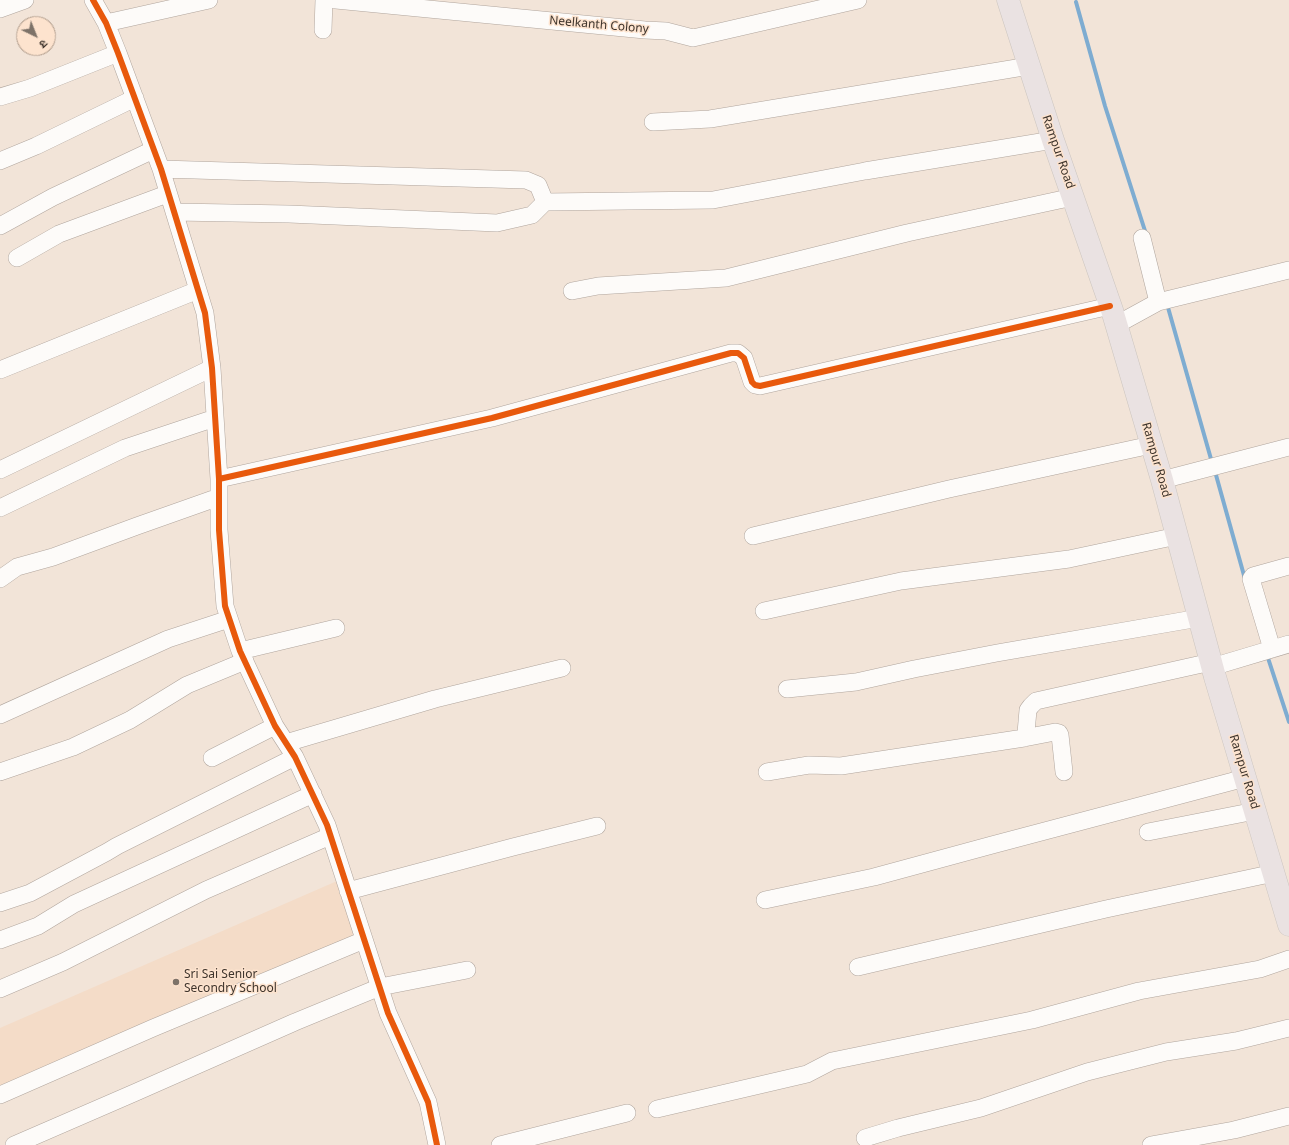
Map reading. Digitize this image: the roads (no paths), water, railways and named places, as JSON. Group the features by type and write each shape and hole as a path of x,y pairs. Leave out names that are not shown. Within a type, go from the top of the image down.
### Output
{"main road":[{"name":"Rampur Road","path":"1012,0 1029,66 1113,316 1162,480 1211,664 1289,925"}],"street":[{"path":"0,9 25,0"},
{"path":"93,0 106,23 161,169 167,194 205,313 212,368 219,480 219,530 225,606 242,656 275,726 295,757 327,825 388,1013 428,1102 437,1145"},
{"path":"106,23 209,0"},
{"path":"323,30 324,0"},
{"name":"Neelkanth Colony","path":"336,0 666,31 693,38 858,0"},
{"path":"0,97 30,88 118,53"},
{"path":"653,122 710,119 1029,66"},
{"path":"0,161 36,146 135,98"},
{"path":"174,212 289,214 497,223 532,215 545,202 713,200 873,170 1053,140"},
{"path":"0,226 53,197 153,150"},
{"path":"161,169 526,180 538,186 545,202"},
{"path":"17,258 59,234 167,194"},
{"path":"572,290 598,286 726,278 907,233 1074,197"},
{"path":"1142,238 1164,300"},
{"path":"219,480 492,418 731,353 738,353 744,358 752,382 755,385 760,386 1113,316 1216,286 1289,270"},
{"path":"0,370 198,290"},
{"path":"0,470 212,368"},
{"path":"0,508 125,448 215,418"},
{"path":"753,536 949,489 1151,445"},
{"path":"1162,480 1289,447"},
{"path":"0,579 17,567 53,557 219,497"},
{"path":"764,611 901,581 1069,559 1177,536"},
{"path":"1272,649 1251,579 1254,576 1289,566"},
{"path":"787,689 856,682 997,653 1199,618"},
{"path":"0,715 168,639 229,619"},
{"path":"0,772 73,747 130,720 187,685 242,656 336,628"},
{"path":"1024,738 1026,733 1028,710 1036,701 1211,664 1289,644"},
{"path":"286,743 435,699 562,668"},
{"path":"212,758 275,726"},
{"path":"767,772 809,765 842,766 1055,732 1059,733 1060,735 1064,772"},
{"path":"0,903 30,893 116,846 295,757"},
{"path":"765,900 874,878 992,845 1246,778"},
{"path":"0,940 38,926 74,904 312,794"},
{"path":"1148,832 1255,811"},
{"path":"348,891 597,826"},
{"path":"0,989 62,962 206,890 330,836"},
{"path":"858,967 1274,873"},
{"path":"0,1095 161,1025 364,940"},
{"path":"657,1109 807,1074 832,1061 1032,1020 1139,991 1260,968 1289,959"},
{"path":"14,1145 295,1022 380,987 467,970"},
{"path":"865,1138 898,1128 981,1108 1087,1072 1166,1052 1236,1041 1289,1028"},
{"path":"500,1145 627,1113"},
{"path":"1151,1145 1234,1130 1289,1116"}],"waterway":[{"path":"1076,2 1105,106 1146,234"},
{"path":"1167,304 1211,459"},
{"path":"1216,475 1245,579"},
{"path":"1268,658 1289,722"}],"place":[{"name":"Sri Sai Senior Secondry School","path":"176,982"}]}
